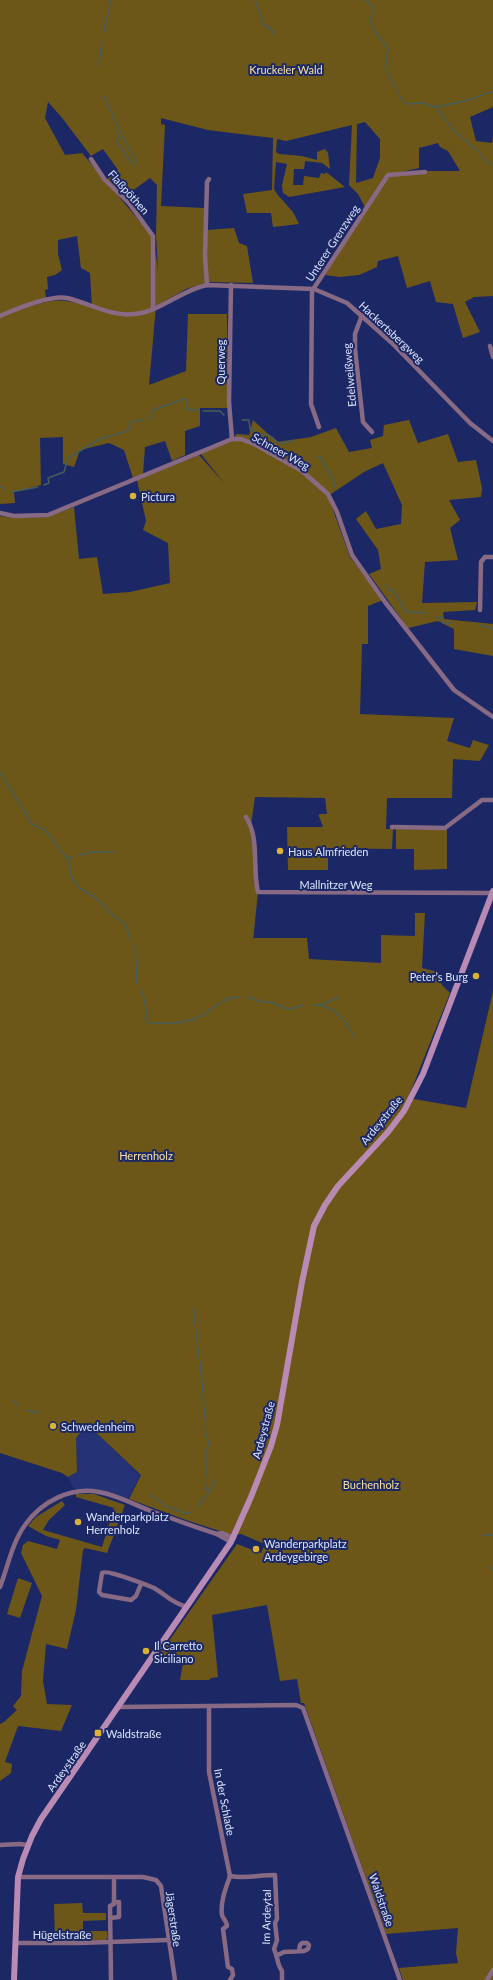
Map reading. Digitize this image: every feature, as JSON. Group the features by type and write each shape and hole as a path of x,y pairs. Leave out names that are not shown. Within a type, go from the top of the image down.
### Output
{"main road":[{"name":"Ardeystraße","path":"14,1980 18,1877 27,1845 41,1819 232,1540 271,1446 314,1226 325,1205 338,1186 388,1132 410,1102 423,1074 492,892"}],"street":[{"name":"Flaßpöthen","path":"91,159 105,180 129,203 153,236 153,309"},
{"name":"Unterer Grenzweg","path":"319,427 311,404 312,291 378,188 388,175 425,172"},
{"path":"207,285 206,235 207,182 209,179"},
{"name":"Hackertsbergweg","path":"0,316 27,306 59,298 126,315 145,312 196,287 207,285 314,289 347,303 362,315 400,350 470,423 493,441"},
{"name":"Querweg","path":"230,285 229,402 232,438"},
{"name":"Edelweißweg","path":"362,315 355,334 355,349 363,422 372,432"},
{"path":"490,346 493,357"},
{"path":"0,513 14,516 48,515 232,438"},
{"name":"Schneer Weg","path":"232,438 241,439 254,444 302,471 328,494 337,512 352,555 385,602 454,690 493,717"},
{"path":"480,610 481,562 485,557 493,557"},
{"path":"392,827 445,828 482,800 493,800"},
{"name":"Mallnitzer Weg","path":"246,817 252,825 254,837 254,879 258,892 492,892"},
{"path":"0,1587 16,1541 24,1525 44,1506 69,1494 87,1491 102,1493 217,1534 220,1537 232,1540"},
{"path":"142,1584 136,1596 131,1600 102,1595 99,1592 102,1573 104,1571 142,1584 155,1589 172,1602 187,1607"},
{"name":"Waldstraße","path":"119,1707 296,1705 303,1708 400,1980"},
{"name":"In der Schlade","path":"209,1707 209,1772 230,1876"},
{"path":"0,1845 27,1845"},
{"name":"Im Ardeytal","path":"230,1876 245,1878 251,1875 275,1875 277,1919 275,1923 277,1940 274,1949 278,1955 278,1967 282,1971 282,1980"},
{"path":"230,1876 222,1905 222,1916 227,1922 227,1926 223,1929 228,1967 232,1969 233,1975 230,1980"},
{"name":"Jägerstraße","path":"18,1877 151,1878 159,1882 175,1980"},
{"path":"111,1977 110,1906 114,1902 114,1878"},
{"path":"110,1918 119,1917 118,1902 114,1902"},
{"name":"Hügelstraße","path":"15,1943 168,1940"},
{"name":"Im Ardeytal","path":"278,1955 284,1952 299,1951"},
{"path":"487,1980 493,1970"}],"shaded area":[{"path":"87,1424 140,1475 128,1499 97,1489 75,1489 73,1487 68,1477 77,1472 76,1438"}],"green space":[{"name":"Kruckeler Wald","path":"0,0 493,0 493,107 470,117 476,141 492,143 493,136 493,296 474,297 465,302 480,332 463,338 453,304 436,302 430,281 407,288 398,256 378,261 377,267 359,275 340,277 325,275 388,176 427,171 460,171 448,151 440,147 438,143 419,148 419,168 387,175 365,207 358,194 349,185 352,125 286,141 277,139 276,152 279,154 302,156 317,160 317,152 325,149 328,153 330,169 322,163 305,161 304,169 294,169 293,185 303,185 304,176 319,178 321,173 325,174 326,172 345,187 289,197 283,193 282,185 287,164 276,162 274,189 293,212 299,224 273,227 271,213 247,213 243,194 272,190 273,138 208,130 161,118 161,124 165,125 161,206 204,208 205,283 186,289 156,306 149,385 186,371 188,314 227,314 228,408 200,408 200,426 185,431 185,455 172,461 165,441 145,447 143,474 133,478 124,450 109,443 80,450 74,467 63,464 63,437 40,438 41,485 14,492 15,503 0,504","holes":["48,102 91,156 103,149 118,170 106,180 124,197 150,178 157,185 156,236 158,269 153,237 82,153 65,155 45,118","365,122 380,139 380,158 373,178 356,183 357,124","77,236 81,268 90,273 92,307 61,300 30,306 46,298 45,290 48,289 47,277 55,275 62,270 58,254 58,240"]},
{"path":"234,228 239,243 247,246 253,283 209,282 206,274 207,230"},
{"path":"253,420 277,442 311,437 336,428 349,452 372,448 370,440 383,436 384,425 409,420 418,443 448,434 458,462 476,460 482,488 481,497 449,500 460,520 450,528 458,560 425,562 422,603 477,602 475,610 443,612 444,619 493,624 493,656 454,649 454,629 438,621 408,628 369,574 381,569 378,550 356,519 366,511 376,529 401,524 402,505 383,463 364,472 328,496 350,557 383,600 368,606 368,644 362,644 360,714 454,718 447,741 470,748 473,740 489,745 480,761 453,759 452,798 387,798 386,829 393,829 392,849 328,848 328,870 288,870 287,827 323,827 319,814 327,814 325,798 255,797 251,825 258,892 253,938 307,938 309,959 381,963 381,935 415,936 415,913 425,913 422,968 438,972 440,982 450,993 408,1098 466,1108 493,991 493,1980 403,1980 399,1968 458,1963 456,1953 458,1928 386,1934 304,1703 301,1703 297,1679 280,1681 267,1605 212,1615 218,1677 211,1678 209,1680 180,1680 184,1658 159,1655 237,1544 261,1553 265,1544 241,1534 232,1535 186,1520 129,1499 141,1475 87,1424 76,1438 77,1472 68,1477 62,1473 0,1453 0,516 14,518 48,517 74,507 79,559 97,557 103,594 130,592 170,583 168,543 143,530 146,521 137,480 199,455 225,484 200,453 234,439 236,434 249,435"},
{"path":"396,829 447,830 447,869 414,870 414,849 396,849"},
{"path":"76,1494 94,1494 125,1505 107,1553 85,1548 83,1550 76,1610 67,1649 46,1644 43,1681 47,1704 72,1705 61,1731 18,1726 5,1762 12,1764 11,1773 0,1781 0,1724 17,1710 13,1706 21,1696 22,1671 42,1596 21,1553 23,1545 28,1541 57,1549 60,1540 46,1536 28,1526 36,1517 62,1501 65,1505 49,1520 43,1530 102,1547 114,1508 76,1497"},
{"path":"18,1578 32,1583 20,1618 7,1614"},
{"path":"82,1903 83,1913 106,1913 106,1920 83,1921 83,1931 107,1931 108,1938 105,1940 55,1942 54,1904"}],"waterway":[{"path":"104,31 111,0"},
{"path":"255,0 264,25 270,28 274,34"},
{"path":"366,0 372,6 374,11 370,20 372,25 389,50 386,57 388,75 403,101 407,104 422,103 436,107 456,133 479,152 483,159 492,165"},
{"path":"99,65 102,42"},
{"path":"436,107 469,100 493,91"},
{"path":"104,96 120,132 137,162"},
{"path":"120,133 117,142 133,165"},
{"path":"150,419 153,410 184,399 186,399 186,409 198,410"},
{"path":"203,411 220,411 224,415"},
{"path":"44,485 49,483 48,478 64,472 68,458 100,439 127,431 131,427 131,422 144,420"},
{"path":"242,420 249,420 250,429 262,435 267,434 279,443 294,442"},
{"path":"317,456 320,457 334,480 335,488"},
{"path":"0,486 5,489"},
{"path":"11,492 38,487"},
{"path":"386,584 389,590 393,590 406,612 426,613"},
{"path":"436,617 440,617 443,623 451,623"},
{"path":"481,625 493,629"},
{"path":"0,772 32,824 45,830 67,858 71,869 70,874 78,887 96,898 126,925 130,939"},
{"path":"79,855 93,852 113,852"},
{"path":"68,858 73,857"},
{"path":"135,946 137,983"},
{"path":"141,988 146,1007 147,1021 149,1023 174,1023 187,1021 205,1014 223,1001 233,997 240,997"},
{"path":"248,997 262,1002 272,1002 291,1009 303,1005"},
{"path":"321,1005 338,997"},
{"path":"314,1005 322,1006 334,1011 339,1015 355,1037"},
{"path":"194,1308 206,1434 209,1444 207,1448 205,1482 208,1494 197,1506"},
{"path":"13,1400 18,1405"},
{"path":"27,1410 38,1413"},
{"path":"208,1492 216,1481"},
{"path":"151,1495 168,1507 188,1514 191,1512"},
{"path":"483,1535 493,1535"},
{"path":"489,1567 493,1569"}],"place":[{"name":"Pictura","path":"133,496"},
{"name":"Haus Almfrieden","path":"280,851"},
{"name":"Peter’s Burg","path":"476,976"},
{"name":"Schwedenheim","path":"53,1426"},
{"name":"Wanderparkplatz Herrenholz","path":"78,1522"},
{"name":"Wanderparkplatz Ardeygebirge","path":"256,1549"},
{"name":"Il Carretto Siciliano","path":"146,1651"},
{"name":"Waldstraße","path":"98,1733"}],"park label":[{"name":"Herrenholz","path":"146,1155"},
{"name":"Buchenholz","path":"371,1484"}]}
